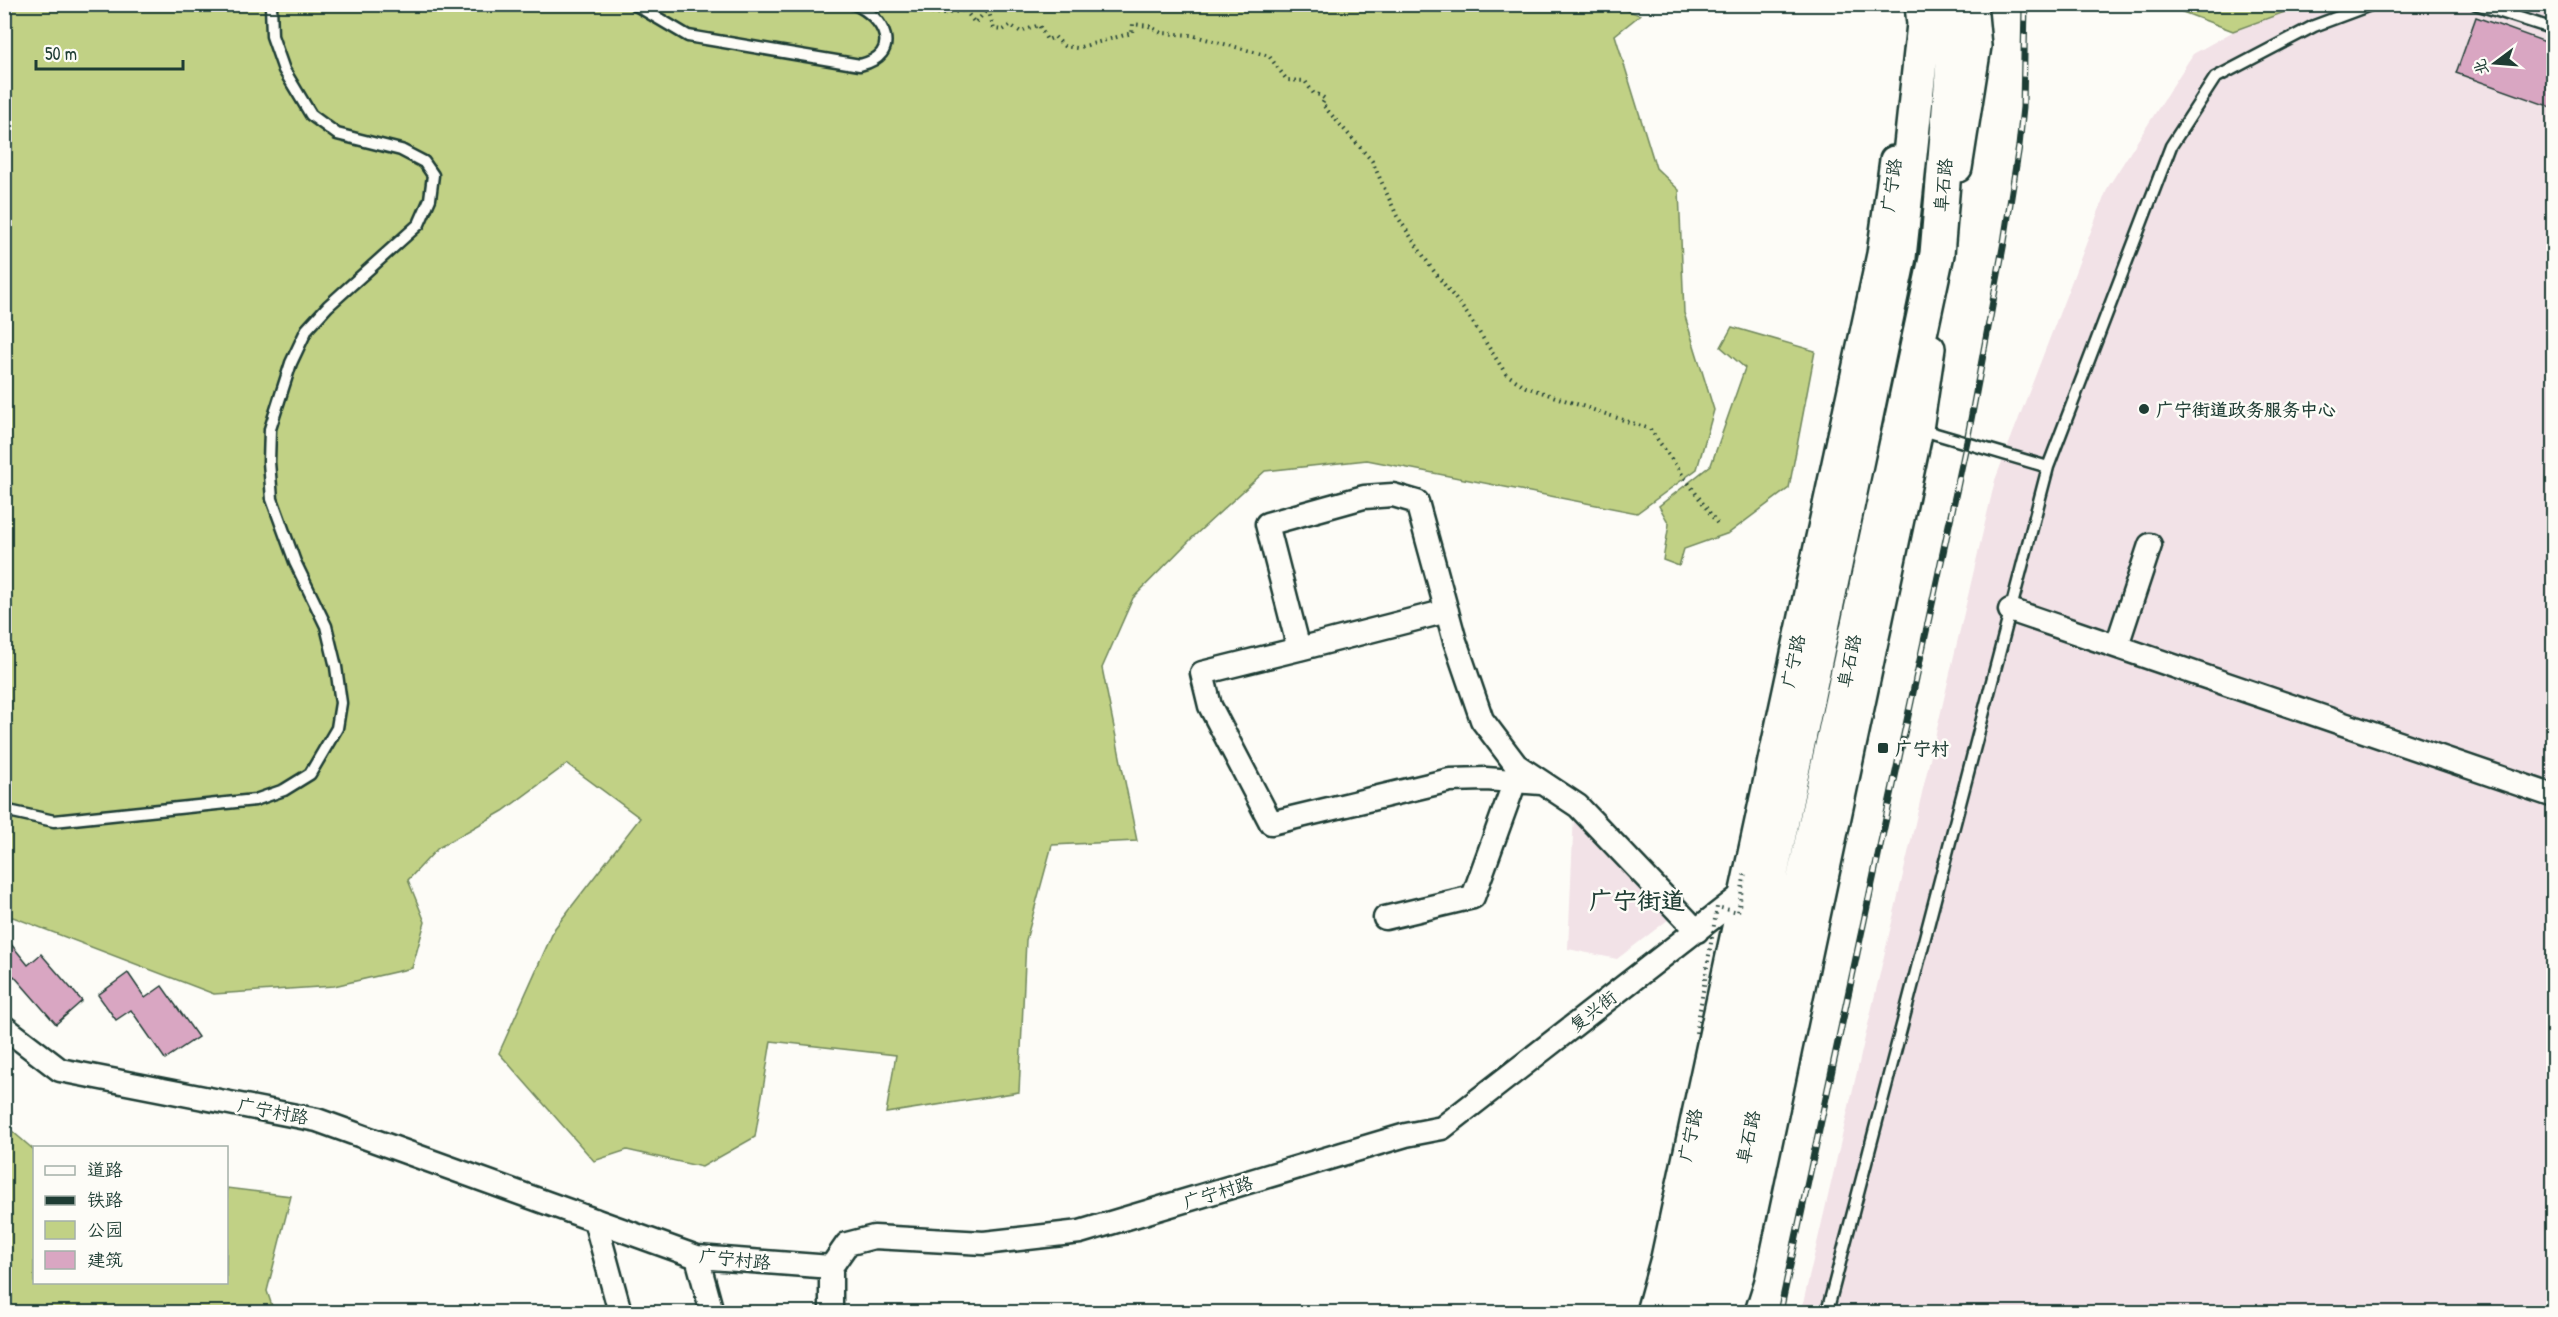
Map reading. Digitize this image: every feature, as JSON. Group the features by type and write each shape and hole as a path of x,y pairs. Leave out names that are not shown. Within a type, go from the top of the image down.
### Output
{"highway":[{"name":"阜石路","path":"1675,1312 1691,1259 1899,257 1924,24 1922,4"},
{"name":"阜石路","path":"1706,1312 1724,1254 1937,254 1954,51 1951,4"}],"street":[{"name":"广宁路","path":"1650,1312 1665,1258 1715,1014 1881,254 1914,20 1913,4"},
{"path":"1728,1312 1740,1275 1919,429 1977,46 1973,4"},
{"path":"1299,649 1267,524 1364,497 1393,495 1417,502 1447,611 1482,720 1516,765 1578,806 1697,931"},
{"path":"2117,645 2150,545"},
{"path":"2010,610 2553,796"},
{"path":"1447,611 1202,673 1210,706 1271,823 1450,780 1541,783"},
{"path":"1385,918 1473,897 1515,781"},
{"name":"复兴街","path":"1442,1128 1697,931 1744,883"},
{"name":"广宁村路","path":"4,1027 60,1070 317,1120 697,1257 831,1267 847,1244 874,1236 984,1243 1080,1232 1406,1135 1442,1128"},
{"path":"595,1220 620,1312"},
{"path":"697,1257 712,1312"},
{"path":"831,1267 831,1312"}],"lane":[{"path":"4,810 54,820 255,800 284,790 310,774 337,728 341,703 336,667 326,626 296,562 272,498 269,462 270,429 291,363 307,329 328,306 419,224 430,199 433,175 424,162 401,150 337,134 311,115 284,70 272,36 271,4"},
{"path":"634,4 688,36 860,65 872,62 882,52 886,36 880,22 867,10 854,4"},
{"path":"1827,1312 2048,467 2171,146 2215,78 2314,26 2373,4"},
{"path":"2476,4 2553,29"},
{"path":"1919,429 2048,467"}],"path":[{"path":"874,4 944,14 969,9 969,4"},
{"path":"964,10 975,23 988,9 994,29 1003,30 1010,25 1020,32 1038,25 1047,40 1055,37 1064,46 1077,48 1132,33 1133,24 1149,26 1162,33 1191,35 1269,56 1287,80 1305,81 1314,94 1325,99 1322,104 1372,161 1398,216 1430,266 1468,315 1506,374 1526,387 1650,429 1717,523"},
{"path":"1696,1033 1717,908 1738,912 1744,883"}],"shaded area":[{"path":"2282,4 2553,5 2553,1312 1801,1312 1995,480 2108,187 2193,54"},
{"path":"1574,813 1673,916 1617,959 1568,949"}],"green space":[{"path":"1609,4 1640,15 1615,35 1656,168 1679,190 1684,313 1714,410 1697,469 1637,513 1367,460 1265,471 1193,537 1133,598 1102,668 1137,841 1052,845 1026,940 1019,1092 886,1113 896,1055 771,1041 755,1137 702,1167 627,1150 594,1161 499,1053 555,928 640,818 567,764 503,811 438,848 408,880 425,922 412,968 334,986 214,994 13,917 5,923 5,5"},
{"path":"2164,5 2304,5 2233,31"},
{"path":"1732,327 1815,351 1789,488 1729,533 1684,549 1679,566 1663,560 1669,524 1659,506 1711,465 1745,368 1721,347"},
{"path":"5,1125 33,1149 33,1284 228,1284 228,1188 291,1196 267,1291 274,1312 5,1312"}],"building":[{"path":"2476,17 2554,45 2554,108 2456,73"},
{"path":"6,938 28,965 41,954 82,1001 56,1024 14,976 4,984"},
{"path":"128,973 145,998 162,986 198,1037 165,1059 131,1010 116,1020 98,995"}],"railway":[{"path":"1780,1312 1967,441 2004,242 2019,146 2023,107 2025,4"}],"place":[{"name":"广宁街道政务服务中心","path":"2144,409"},
{"name":"广宁村","path":"1883,748"}],"district":[{"name":"广宁街道","path":"1637,900"}]}
